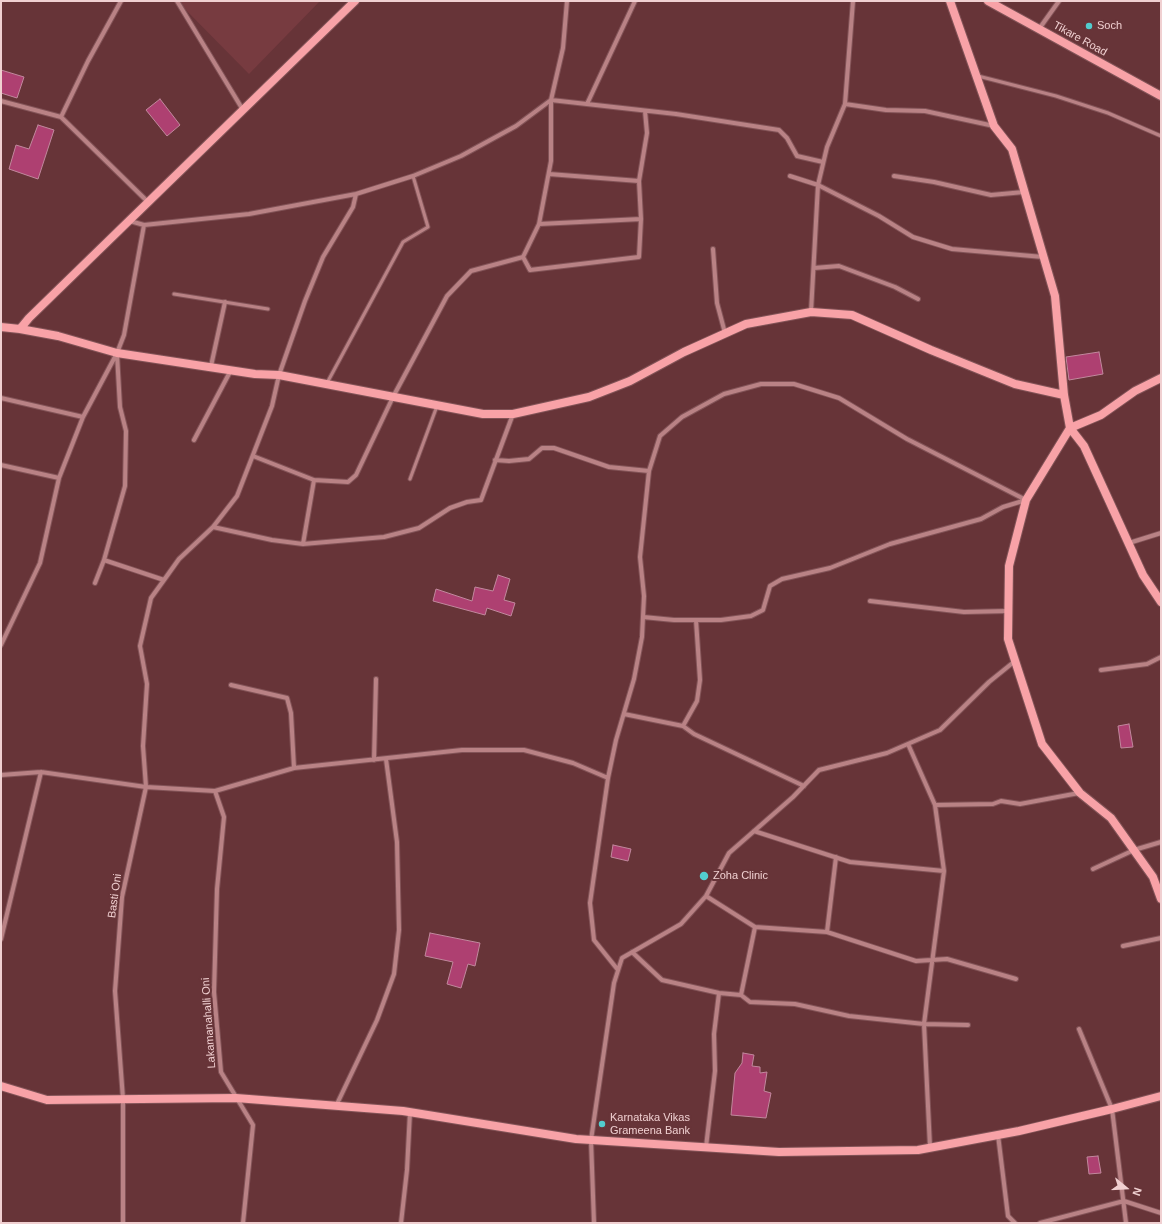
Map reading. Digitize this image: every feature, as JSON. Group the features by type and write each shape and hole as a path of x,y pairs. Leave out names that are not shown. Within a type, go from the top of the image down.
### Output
{"street":[{"path":"61,117 88,61 121,1"},
{"path":"177,1 243,111"},
{"path":"20,329 29,318 355,1"},
{"path":"253,456 314,480 348,482 356,475 393,397 447,296 471,271 523,257 539,224 549,174 551,161 552,100 563,48 567,1"},
{"path":"587,104 635,1"},
{"path":"811,312 818,185 827,147 845,104 853,1"},
{"path":"950,1 994,126 1012,149 1055,296 1064,394 1070,428 1084,446 1143,575 1161,602"},
{"name":"Tikare Road","path":"988,1 1161,96"},
{"path":"1039,29 1059,1"},
{"path":"130,221 144,225 249,214 356,194 413,176 461,156 516,126 552,100 676,114 779,130 787,138 797,156 824,162"},
{"path":"1,101 61,117 149,202"},
{"path":"845,104 886,110 925,111 994,126"},
{"path":"523,257 530,270 639,257 641,219 639,181 647,133 645,111"},
{"path":"549,174 639,181"},
{"path":"790,176 818,185 879,216 913,237 952,249 1044,257"},
{"path":"894,176 934,182 991,195 1024,192"},
{"name":"Basti Oni","path":"124,1223 123,1099 115,991 122,897 146,787 143,746 147,684 140,646 151,598 179,559 213,527 237,496 272,406 279,376 305,301 323,257 353,207 356,194"},
{"path":"539,224 641,219"},
{"path":"1,645 40,563 59,478 83,417 117,353 124,335 144,225"},
{"path":"713,249 717,303 725,333"},
{"path":"814,268 839,266 895,287 918,299"},
{"path":"211,366 225,302"},
{"path":"1,327 58,336 117,353 211,366 255,374 279,376 483,414 513,414 589,397 630,381 684,352 746,324 811,312 852,315 931,350 1015,384 1064,394"},
{"path":"95,582 104,560 125,486 126,431 120,407 117,353"},
{"path":"194,440 231,370"},
{"path":"1161,378 1135,391 1101,414 1070,428 1026,500 1009,566 1008,639 1042,744 1080,793 1111,818 1153,877 1161,899"},
{"path":"618,970 594,940 590,903 608,778 616,740 634,679 642,637 644,596 640,556 649,470 660,436 682,417 724,394 761,384 794,384 839,398 907,439 1026,500"},
{"path":"1,398 83,417"},
{"path":"213,527 272,540 303,544 384,537 419,528 450,508 467,502 482,500 495,460 513,414"},
{"path":"495,460 509,462 529,459 542,448 554,448 609,467 649,470"},
{"path":"1,465 59,478"},
{"path":"303,544 314,480"},
{"path":"643,617 674,620 721,620 751,616 763,610 770,586 782,579 830,568 890,544 957,527 981,519 1003,507 1026,500"},
{"path":"1128,544 1161,533"},
{"path":"104,560 164,580"},
{"path":"870,600 964,612 1009,611"},
{"path":"683,726 697,701 700,680 696,620"},
{"path":"1101,670 1147,664 1161,658"},
{"path":"594,1223 591,1140 614,983 622,958 681,924 706,896 729,853 804,786 819,770 887,753 940,730 989,682 1015,661"},
{"path":"374,760 376,679"},
{"path":"231,685 287,698 291,713 294,768"},
{"path":"624,714 683,726 694,734 804,786"},
{"path":"908,744 936,805 944,871 924,1024 930,1147"},
{"path":"1,775 41,772 146,787 215,791 294,768 462,750 524,750 573,763 608,778"},
{"path":"336,1106 377,1020 394,974 399,930 397,842 386,758"},
{"path":"1,939 41,772"},
{"name":"Lakamanahalli Oni","path":"215,791 224,817 217,890 214,992 221,1072 253,1125 243,1223"},
{"path":"936,805 993,804 1001,801 1020,804 1080,793"},
{"path":"754,831 850,862 944,871"},
{"path":"1093,869 1134,850 1161,842"},
{"path":"827,932 836,857"},
{"path":"706,896 755,927 827,932 916,961 947,959 1016,979"},
{"path":"741,995 755,927"},
{"path":"1123,946 1161,938"},
{"path":"632,952 662,980 719,993 741,995 750,1002 795,1004 849,1016 924,1024 968,1026"},
{"path":"706,1147 715,1071 714,1034 719,993"},
{"path":"1079,1029 1112,1109 1126,1223"},
{"path":"1,1086 47,1100 236,1098 410,1112 576,1139 779,1152 918,1150 1112,1109 1161,1096"},
{"path":"401,1223 407,1170 410,1112"},
{"path":"998,1134 1008,1216 1015,1223"},
{"path":"1040,1223 1124,1201 1161,1213"}],"lane":[{"path":"976,75 1056,96 1108,113 1161,136"},
{"path":"326,385 403,242 428,227 413,176"},
{"path":"174,294 268,309"},
{"path":"410,479 437,406"}],"shaded area":[{"path":"177,1 320,1 249,74"}],"building":[{"path":"1,70 24,77 17,98 1,93"},
{"path":"160,99 180,125 167,136 146,110"},
{"path":"38,125 54,130 38,179 9,169 16,145 29,149"},
{"path":"1099,352 1103,374 1069,380 1066,357"},
{"path":"498,575 510,579 504,600 515,603 511,616 487,608 485,615 433,601 436,589 472,601 475,587 493,591"},
{"path":"1129,724 1133,747 1121,748 1118,726"},
{"path":"613,845 631,849 628,861 611,857"},
{"path":"430,933 480,943 475,966 468,964 461,988 447,984 453,962 425,956"},
{"path":"743,1053 754,1055 752,1066 760,1067 760,1073 767,1072 764,1091 771,1093 766,1118 731,1115 735,1073 742,1063"},
{"path":"1098,1156 1101,1173 1089,1174 1087,1157"}],"place":[{"name":"Soch","path":"1089,26"},
{"name":"Zoha Clinic","path":"704,876"},
{"name":"Karnataka Vikas Grameena Bank","path":"602,1124"}]}
